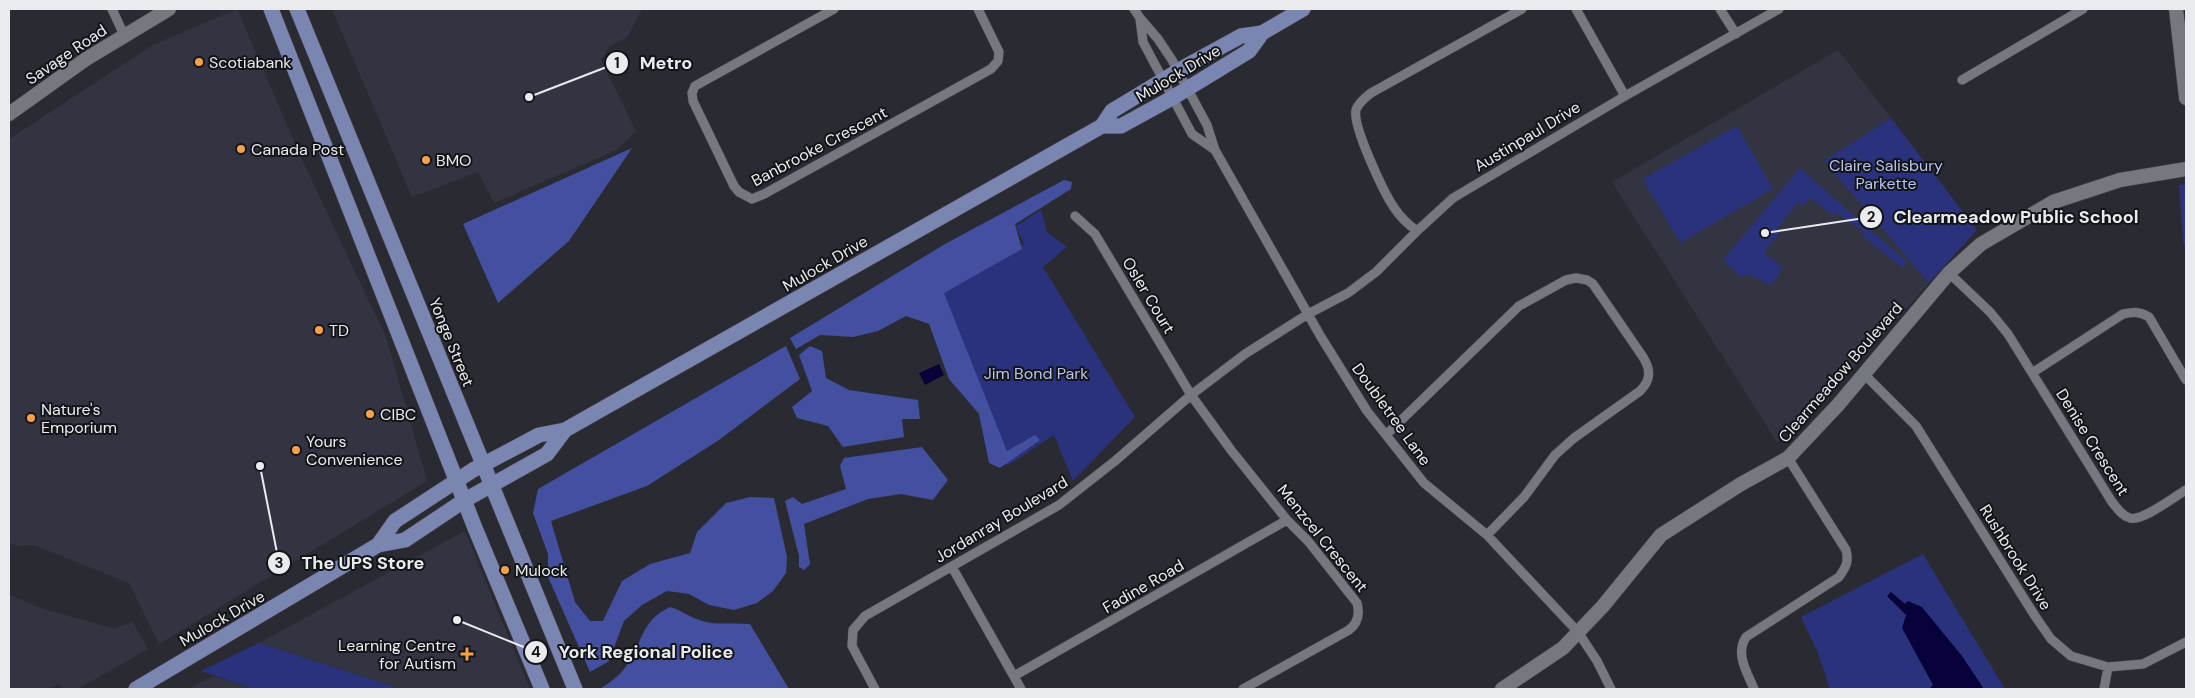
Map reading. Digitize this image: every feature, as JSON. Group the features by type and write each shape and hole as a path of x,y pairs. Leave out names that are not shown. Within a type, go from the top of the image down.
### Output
{"main road":[{"path":"271,9 466,500 475,528 542,689"},
{"name":"Yonge Street","path":"297,9 575,689"},
{"name":"Mulock Drive","path":"378,545 395,521 484,464 539,435 565,430 1102,126 1112,112 1177,71 1242,36 1262,33 1303,9"},
{"name":"Mulock Drive","path":"1102,126 1121,126 1172,98 1249,51 1262,33"},
{"name":"Mulock Drive","path":"136,689 378,545 405,540 466,500 547,454 565,430"}],"street":[{"path":"112,9 124,36"},
{"name":"Savage Road","path":"9,114 86,59 169,9"},
{"name":"Banbrooke Crescent","path":"834,9 695,86 692,93 693,101 734,186 746,197 752,199 764,194 991,69 998,61 999,52 978,9"},
{"name":"Doubletree Lane","path":"1134,9 1158,39 1177,71 1207,125 1215,150 1358,398 1424,483 1487,535 1578,632 1597,661 1610,689"},
{"path":"1417,231 1406,223 1394,209 1386,193 1359,133 1356,111 1358,106 1371,93 1522,9"},
{"path":"1576,9 1625,96"},
{"path":"1720,9 1736,34"},
{"name":"Austinpaul Drive","path":"1308,314 1348,293 1376,272 1453,198 1625,96 1779,9"},
{"path":"1962,80 2083,9"},
{"path":"2176,9 2182,39 2186,98"},
{"name":"Doubletree Lane","path":"1140,18 1143,42 1192,134 1215,150"},
{"name":"Clearmeadow Boulevard","path":"1502,689 1563,648 1603,606 1661,535 1742,484 1788,458 1808,439 1949,273 1981,244 2053,202 2120,180 2186,169"},
{"name":"Osler Court","path":"1075,216 1096,234 1191,395"},
{"name":"Denise Crescent","path":"1949,273 1990,312 2008,334 2112,502 2122,514 2129,518 2142,517 2186,490"},
{"path":"1387,434 1519,306 1566,280 1576,278 1594,284 1648,365 1649,378 1646,385 1640,391 1574,438 1555,455 1524,497 1487,535"},
{"path":"2032,373 2123,314 2134,312 2142,313 2149,317 2186,380"},
{"name":"Jordanray Boulevard","path":"875,689 852,646 853,630 865,616 1059,505 1115,462 1191,395 1244,354 1308,314"},
{"name":"Rushbrook Drive","path":"1864,374 1916,426 2035,616 2052,639 2071,656 2108,667 2144,664 2186,642"},
{"name":"Menzcel Crescent","path":"1191,395 1287,520 1308,541 1357,603 1358,618 1355,626 1243,689"},
{"path":"1754,689 1740,656 1741,644 1746,637 1839,577 1847,566 1846,550 1788,458"},
{"name":"Fadine Road","path":"1014,676 1287,520"},
{"path":"952,567 1021,689"},
{"path":"2104,689 2108,667"}],"shaded area":[{"path":"237,9 303,162 386,337 427,481 159,644 129,583 34,545 18,546 9,543 9,139 153,45"},
{"path":"332,9 642,9 627,37 609,47 601,60 636,131 616,150 494,203 478,172 412,197"},
{"path":"1838,50 1891,118 1825,161 1929,283 1824,401 1777,442 1612,182"},
{"path":"632,148 569,241 498,303 463,224"},
{"path":"1064,180 1072,182 1071,189 1015,224 1022,249 944,293 1007,451 1035,435 1040,440 1000,468 989,463 979,414 949,379 929,324 906,316 878,331 853,337 820,335 796,349 790,338 945,244"},
{"path":"786,346 800,379 719,440 647,486 551,521 575,602 590,621 603,621 622,581 650,564 690,553 697,532 726,503 750,497 774,498 787,557 786,573 773,591 757,603 734,610 709,605 689,594 667,591 642,605 624,621 609,661 590,672 548,577 548,554 533,513 538,489"},
{"path":"810,346 822,351 826,378 849,390 918,400 920,419 902,419 904,437 843,447 828,426 797,418 792,407 812,391 799,355"},
{"path":"939,364 944,375 925,385 919,373"},
{"path":"922,447 948,480 933,500 901,494 868,499 804,524 810,564 804,570 799,567 799,556 785,501 793,497 802,504 846,489 840,466 844,458"},
{"path":"465,531 530,689 401,689 259,643"},
{"path":"1891,592 1905,604 1908,601 1922,607 1962,656 1984,689 1929,689 1933,685 1902,628 1906,615 1887,596"},
{"path":"10,595 40,608 115,629 132,621 148,649 78,689 62,689 59,684 49,689 9,689"},
{"path":"670,607 705,622 750,624 789,689 600,689 624,669 652,619"},
{"path":"213,676 254,689 188,689"}],"green space":[{"name":"Claire Salisbury Parkette","path":"1891,118 1977,230 1929,283 1824,161"},
{"path":"1737,126 1773,189 1680,243 1643,179"},
{"path":"1800,168 1907,262 1903,268 1862,236 1864,232 1836,212 1834,217 1811,198 1802,206 1798,202 1777,229 1780,232 1764,252 1783,268 1771,285 1750,275 1740,277 1723,260"},
{"path":"2186,184 2186,248 2183,242 2179,185"},
{"name":"Jim Bond Park","path":"1041,210 1047,232 1067,247 1043,267 1135,417 1073,481 1054,435 1007,466 938,290 1024,244 1016,226"},
{"path":"1923,554 2005,689 1830,689 1818,653 1801,617"},
{"path":"259,643 401,689 254,689 201,671"}],"place":[{"name":"Scotiabank","path":"199,62"},
{"name":"Metro","path":"529,97"},
{"name":"Canada Post","path":"241,149"},
{"name":"BMO","path":"426,160"},
{"name":"Clearmeadow Public School","path":"1765,233"},
{"name":"TD","path":"319,330"},
{"name":"CIBC","path":"370,414"},
{"name":"Nature's Emporium","path":"31,418"},
{"name":"Yours Convenience","path":"296,450"},
{"name":"The UPS Store","path":"260,466"},
{"name":"Mulock","path":"505,570"},
{"name":"York Regional Police","path":"457,620"},
{"name":"Learning Centre for Autism","path":"467,654"}]}
